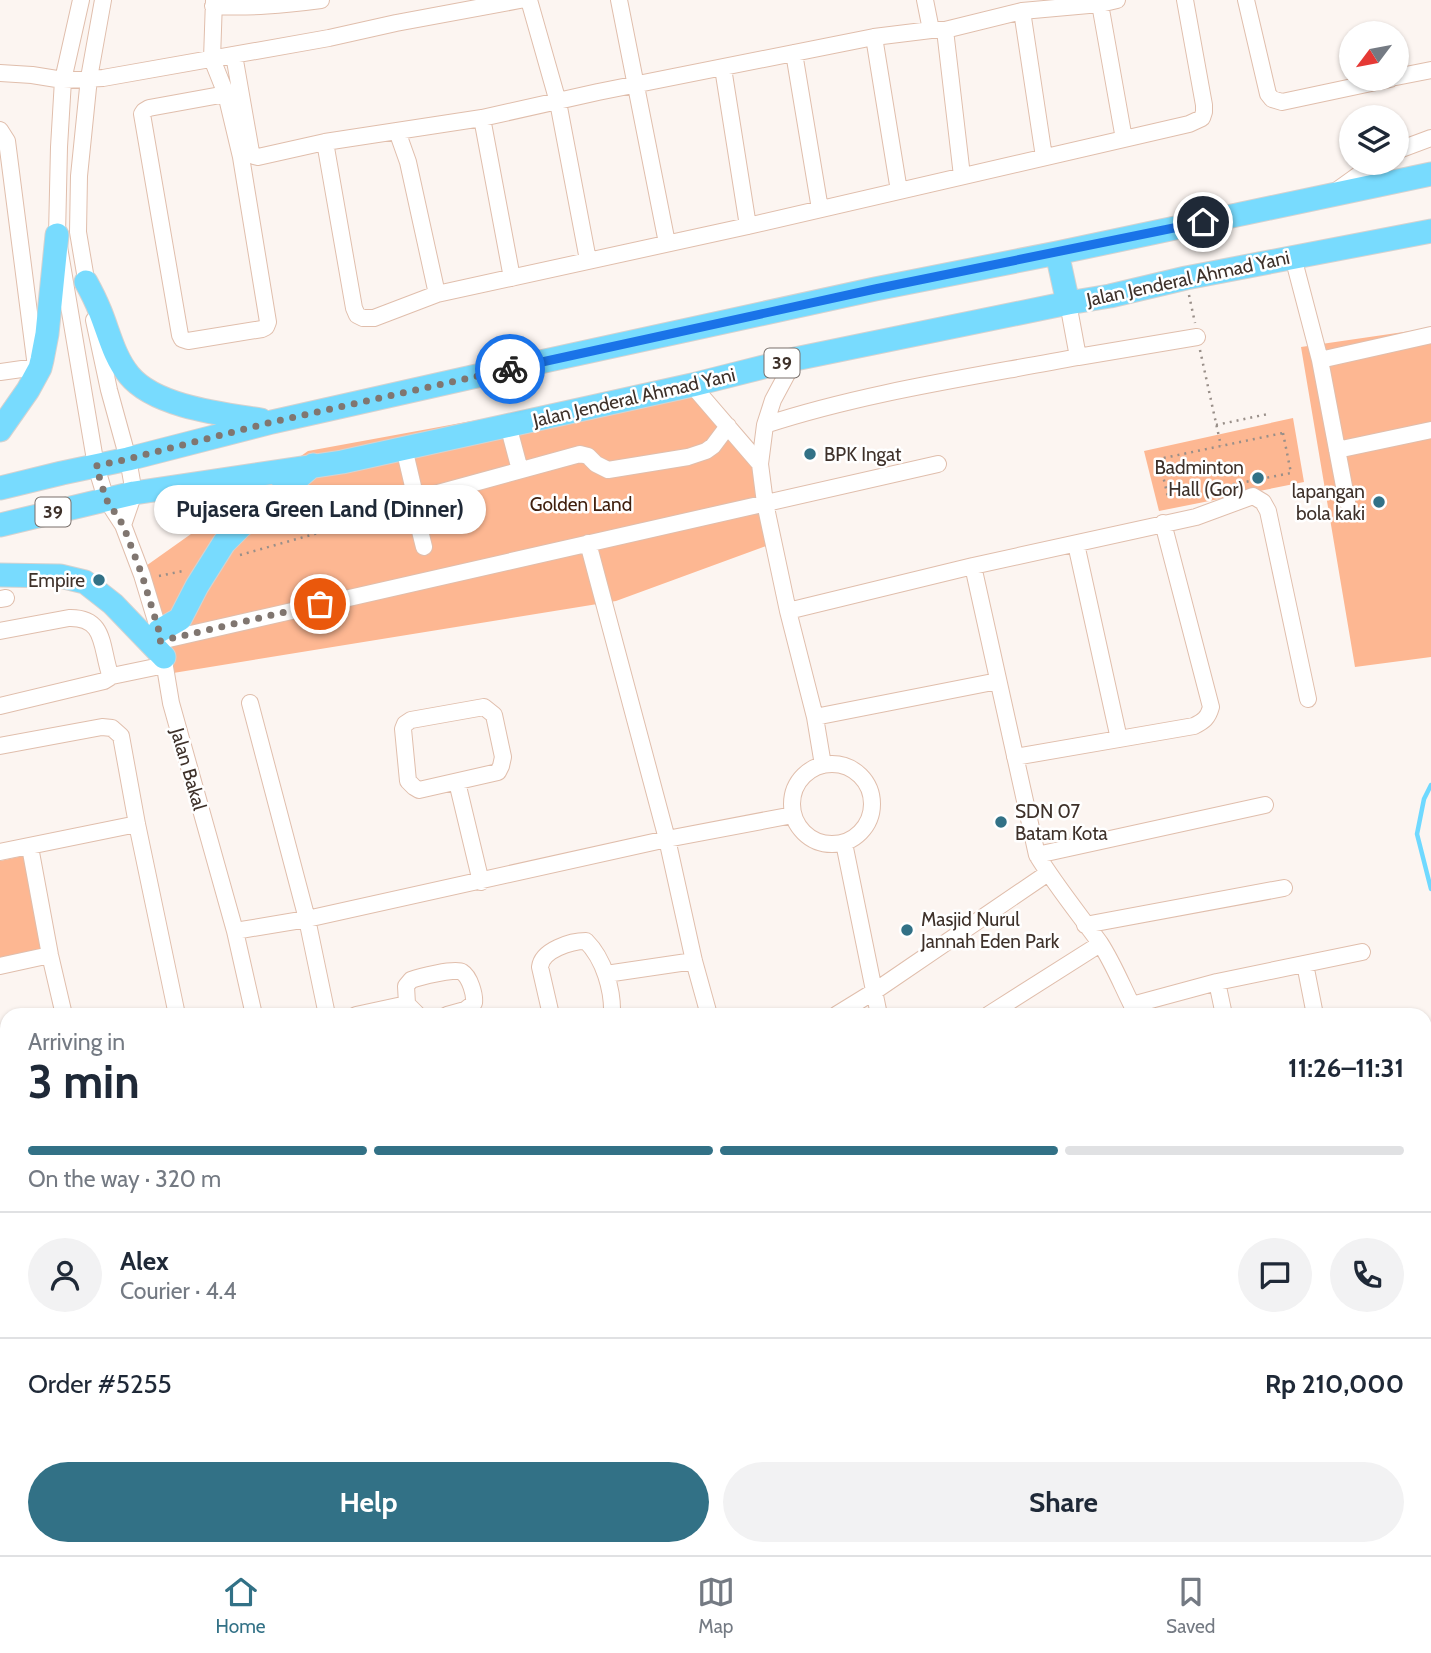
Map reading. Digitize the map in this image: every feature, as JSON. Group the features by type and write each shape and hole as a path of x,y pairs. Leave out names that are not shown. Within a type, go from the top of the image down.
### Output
{"highway":[{"name":"39","path":"0,488 272,422 875,289 1431,174"},
{"name":"Jalan Jenderal Ahmad Yani","path":"0,525 134,493 342,462 692,385 795,359 1110,296 1186,278 1431,231"},
{"path":"0,430 40,368 47,334 57,235"},
{"path":"1057,253 1068,303"},
{"path":"86,282 116,353 130,377 148,391 181,405 272,422"},
{"path":"0,575 60,576 85,582 162,648 224,543 313,465"}],"street":[{"name":"Jalan Bakal","path":"81,0 63,80 57,235 96,466 106,499 123,525 142,575 162,648 171,703 235,931 252,1008"},
{"path":"103,0 89,78 79,187 78,232 109,390 128,459 134,493 123,525"},
{"path":"226,94 149,108 142,114 180,335 188,341 262,329 268,322 241,157 226,94 212,59 213,3 262,7 321,0"},
{"path":"0,73 63,80 121,75 520,0"},
{"path":"528,0 558,102 588,260"},
{"path":"619,0 667,243"},
{"path":"925,0 938,30 962,176"},
{"path":"234,55 251,152 258,157 325,142 481,118 874,37 938,30 1022,11 1117,0"},
{"path":"325,142 354,308 363,318 374,318 437,294 748,226 1189,124 1202,118 1204,105 1185,0"},
{"path":"1246,0 1268,94 1272,99 1282,102 1339,90"},
{"path":"1100,4 1124,139"},
{"path":"1022,11 1044,157"},
{"path":"874,37 899,191"},
{"path":"793,53 820,209"},
{"path":"723,68 748,226"},
{"path":"1409,74 1431,70"},
{"path":"481,118 512,278"},
{"path":"0,130 7,141 36,368 0,372"},
{"path":"397,131 408,162 437,294"},
{"path":"1409,146 1431,138"},
{"path":"1329,196 1358,175"},
{"path":"1293,257 1320,360 1347,502"},
{"path":"1068,303 1078,357"},
{"path":"1320,360 1431,335"},
{"path":"765,425 827,406 912,388 1197,337"},
{"path":"795,359 773,400 765,425 760,464 765,503 788,611 816,717 823,765"},
{"path":"692,385 760,464"},
{"path":"508,425 520,470"},
{"path":"416,507 520,470 580,454 608,470 688,457 706,452 728,426"},
{"path":"1337,450 1431,430"},
{"path":"404,448 424,547"},
{"path":"0,706 104,681 162,648 588,543 938,464"},
{"path":"788,611 973,566 1196,517 1254,496 1263,502 1268,511 1308,699"},
{"path":"1015,757 1194,726 1209,716 1211,707 1163,523"},
{"path":"588,543 667,839 707,1008"},
{"path":"1076,544 1119,739"},
{"path":"973,566 1037,855 1100,944 1134,1008"},
{"path":"0,631 69,618 90,621 97,629 109,671 113,676"},
{"path":"816,717 998,681"},
{"path":"250,703 307,919 326,1008"},
{"path":"484,708 494,716 503,757 501,766 498,772 457,782 419,790 414,788 408,781 402,729 411,720 484,708"},
{"path":"0,746 91,728 108,727 121,736 176,1008"},
{"path":"836,764 849,768 869,787 871,814 866,826 844,843 832,845 807,836 793,815 794,789 801,778 823,765 836,764"},
{"path":"457,782 481,882"},
{"path":"1037,855 1265,805"},
{"path":"235,931 307,919 667,839 793,815"},
{"path":"0,852 137,824"},
{"path":"844,843 878,1008"},
{"path":"30,846 62,1008"},
{"path":"847,1008 1048,873"},
{"path":"1085,925 1284,888"},
{"path":"550,1008 541,961 557,949 580,941 586,941 591,946 606,974 611,1008"},
{"path":"999,1008 1100,944"},
{"path":"1141,1008 1217,982 1362,952"},
{"path":"0,966 50,955"},
{"path":"606,974 694,961"},
{"path":"1305,964 1314,1008"},
{"path":"412,1008 407,986 411,980 457,971 468,981 474,997 474,1003 468,1008"},
{"path":"1217,982 1223,1008"}],"path":[{"path":"1186,278 1221,446"},
{"path":"1216,425 1268,414"},
{"path":"1283,433 1291,473 1168,497 1158,459 1221,446 1283,433"},
{"path":"142,575 162,576 416,507"}],"green space":[{"name":"lapangan bola kaki","path":"1431,328 1431,657 1355,667 1301,347"},
{"name":"Golden Land","path":"690,381 760,461 777,542 616,601 161,675 136,573 308,451"},
{"path":"1293,418 1304,482 1159,511 1144,451"},
{"path":"27,855 46,950 0,959 0,861"}],"waterway":[{"path":"1431,785 1424,799 1417,834 1431,889"}],"way so far":[{"path":"320,604 160,641 142,575 123,525 106,499 96,466 272,422 510,369"}],"place":[{"name":"BPK Ingat","path":"810,454"},
{"name":"Badminton Hall (Gor)","path":"1258,478"},
{"name":"lapangan bola kaki","path":"1379,502"},
{"name":"Empire","path":"99,580"},
{"name":"Pujasera Green Land (Dinner)","path":"320,604"},
{"name":"SDN 07 Batam Kota","path":"1001,822"},
{"name":"Masjid Nurul Jannah Eden Park","path":"907,930"}],"route":[{"path":"510,369 875,289 1203,222"}]}
